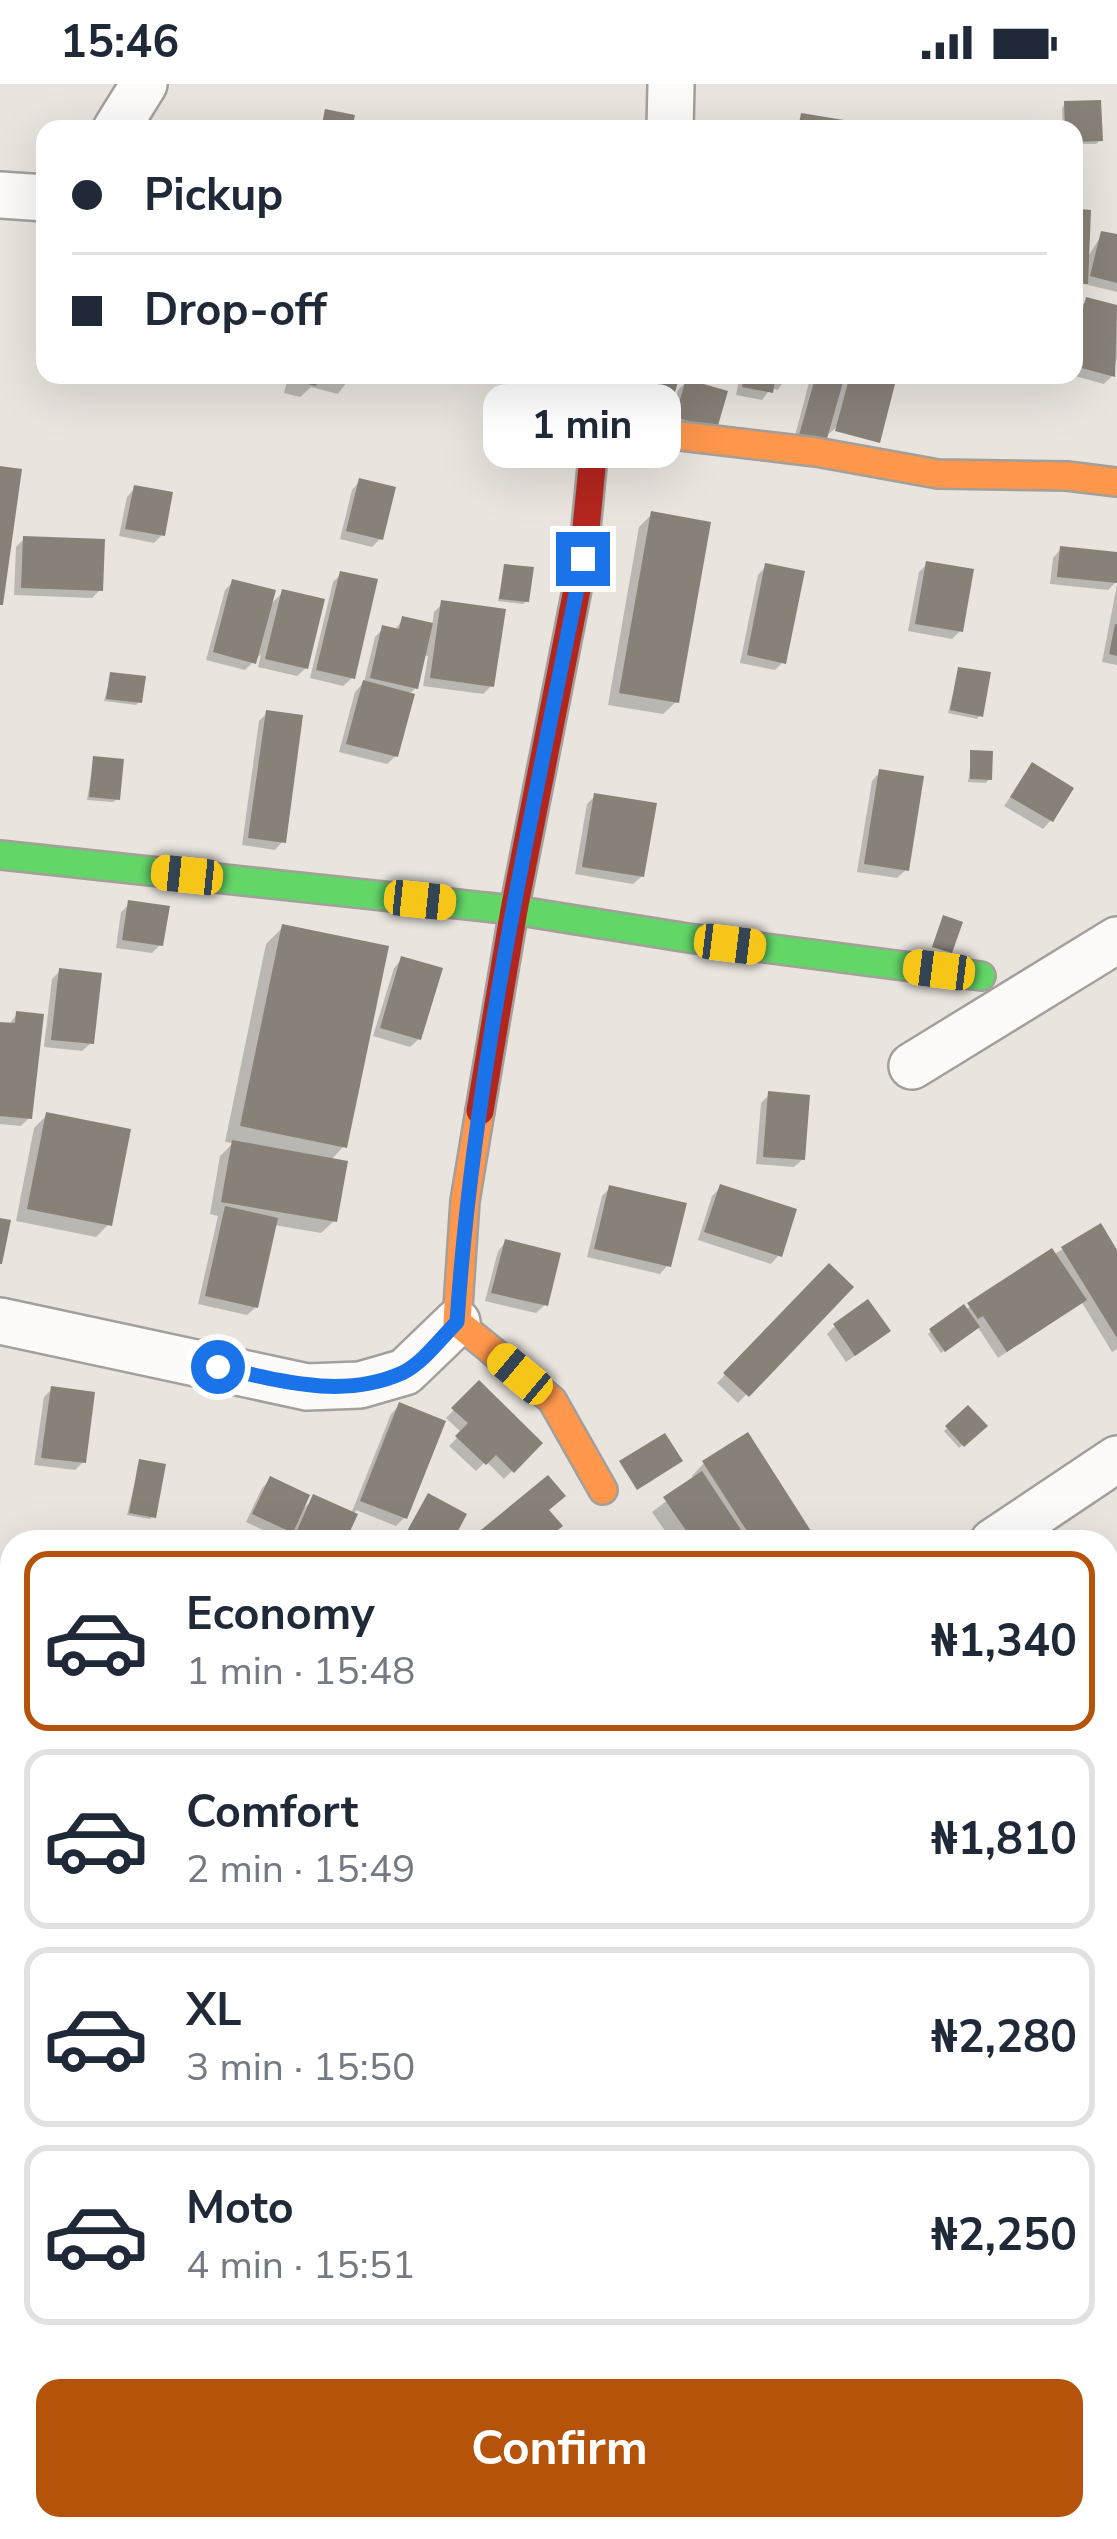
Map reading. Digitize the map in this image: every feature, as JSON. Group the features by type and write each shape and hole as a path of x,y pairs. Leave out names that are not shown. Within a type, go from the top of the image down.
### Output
{"street":[{"path":"122,120 144,84"},
{"path":"670,120 671,84"},
{"path":"0,195 36,198"},
{"path":"0,1321 307,1387 360,1385 405,1372 457,1322 465,1202 514,910 583,559 600,384"},
{"path":"596,426 816,452 938,474 1067,476 1117,482"},
{"path":"0,855 514,910 981,976"},
{"path":"912,1066 1117,940"},
{"path":"457,1322 552,1400 603,1490"},
{"path":"1011,1530 1117,1459"}],"building":[{"path":"1101,100 1103,141 1083,142 1083,120 1065,120 1064,101"},
{"path":"325,109 355,115 354,120 323,120"},
{"path":"801,113 844,120 800,120"},
{"path":"1083,209 1091,210 1088,284 1083,284"},
{"path":"1101,231 1117,234 1117,283 1090,276"},
{"path":"1086,297 1117,305 1115,377 1083,368"},
{"path":"532,384 572,384 569,426 563,426 563,436 529,434"},
{"path":"645,384 677,384 673,399 643,390"},
{"path":"685,384 728,391 717,429 675,417"},
{"path":"743,384 774,384 773,393"},
{"path":"813,384 842,384 826,442 799,435"},
{"path":"848,384 895,384 880,443 835,431"},
{"path":"0,466 22,469 3,605 0,605"},
{"path":"359,478 396,487 383,540 346,531"},
{"path":"134,485 173,492 165,536 125,529"},
{"path":"651,511 711,522 679,703 619,693"},
{"path":"23,536 105,539 103,591 21,588"},
{"path":"1060,546 1117,552 1117,583 1057,577"},
{"path":"926,561 974,569 963,632 915,624"},
{"path":"765,563 805,571 786,664 747,655"},
{"path":"504,564 534,567 529,602 499,599"},
{"path":"340,571 378,579 355,679 316,670"},
{"path":"232,579 276,590 256,664 213,652"},
{"path":"282,589 325,599 308,669 265,659"},
{"path":"441,600 506,609 494,687 430,678"},
{"path":"402,616 433,623 418,689 370,678 382,625 399,629"},
{"path":"1117,624 1117,656 1109,654"},
{"path":"958,667 991,672 983,717 950,710"},
{"path":"110,672 146,676 142,703 106,699"},
{"path":"363,680 415,694 398,757 346,744"},
{"path":"266,710 303,715 286,843 248,838"},
{"path":"970,750 993,751 992,780 970,779"},
{"path":"93,756 124,759 120,800 89,797"},
{"path":"1032,762 1074,788 1053,822 1010,797"},
{"path":"879,769 924,776 909,871 864,864"},
{"path":"594,793 657,803 644,877 582,867"},
{"path":"128,900 170,906 163,946 122,940"},
{"path":"943,915 963,922 952,953 932,947"},
{"path":"282,924 389,946 347,1148 240,1126"},
{"path":"401,956 443,968 421,1040 380,1028"},
{"path":"59,968 102,973 94,1044 51,1040"},
{"path":"16,1011 44,1014 32,1119 0,1116 0,1022 15,1023"},
{"path":"768,1091 810,1095 805,1160 763,1157"},
{"path":"46,1112 131,1129 112,1226 27,1209"},
{"path":"232,1140 348,1161 337,1222 221,1202"},
{"path":"720,1184 797,1209 782,1257 704,1232"},
{"path":"609,1185 687,1203 671,1267 594,1249"},
{"path":"225,1206 278,1218 258,1308 205,1296"},
{"path":"0,1218 11,1220 2,1264 0,1264"},
{"path":"1101,1223 1117,1250 1117,1338 1061,1247"},
{"path":"505,1239 561,1253 548,1306 491,1293"},
{"path":"1052,1248 1087,1300 1007,1352 983,1316 978,1319 967,1303"},
{"path":"829,1263 854,1287 749,1397 723,1373"},
{"path":"868,1299 891,1331 855,1356 833,1324"},
{"path":"964,1304 980,1327 945,1352 929,1329"},
{"path":"479,1380 543,1443 514,1473 496,1455 486,1465 455,1436 468,1423 451,1408"},
{"path":"51,1386 95,1392 86,1463 41,1458"},
{"path":"399,1402 446,1421 407,1519 360,1501"},
{"path":"968,1405 988,1426 964,1447 945,1426"},
{"path":"748,1432 810,1530 746,1530 702,1461"},
{"path":"665,1433 683,1461 637,1490 619,1461"},
{"path":"139,1459 166,1464 156,1518 129,1513"},
{"path":"702,1471 741,1530 686,1530 663,1497"},
{"path":"548,1475 566,1496 549,1510 563,1526 558,1530 481,1530"},
{"path":"270,1476 310,1495 294,1530 252,1514"},
{"path":"428,1493 467,1514 458,1530 408,1530"},
{"path":"313,1494 358,1514 351,1530 297,1530"}],"traffic: fast":[{"path":"0,855 514,910 981,976"}],"traffic: slow":[{"path":"596,426 816,452 938,474 1067,476 1117,482"},
{"path":"480,1111 465,1201 457,1322 552,1400 603,1490"}],"traffic: jam":[{"path":"480,1111 583,559 600,384"}],"route":[{"path":"218,1367 307,1387 360,1385 405,1372 457,1322 465,1202 514,910 583,559"}]}
